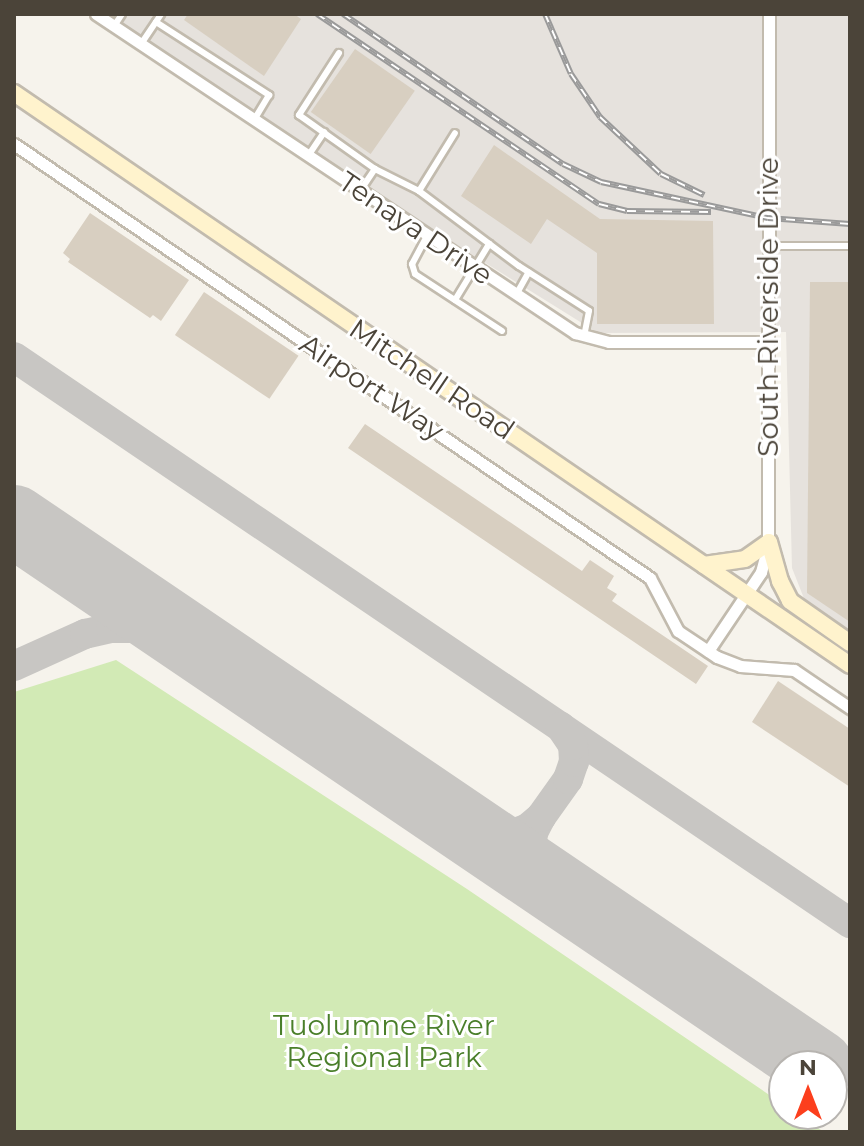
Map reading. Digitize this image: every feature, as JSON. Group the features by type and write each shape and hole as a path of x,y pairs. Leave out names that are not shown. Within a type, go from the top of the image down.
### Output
{"main road":[{"name":"Mitchell Road","path":"14,93 850,665"},
{"path":"704,565 745,559 769,542 780,581 790,601 850,643"}],"street":[{"name":"Tenaya Drive","path":"96,14 516,295 584,336 609,342 768,342"},
{"name":"South Riverside Drive","path":"746,595 763,569 769,542 769,14"},
{"name":"Airport Way","path":"14,144 650,578 678,631 708,651 740,666 794,670 850,708"},
{"path":"708,651 746,595"}],"lane":[{"path":"114,26 122,14"},
{"path":"141,44 161,14"},
{"path":"156,22 269,95 254,120"},
{"path":"339,53 299,115 375,169 419,191 489,244 589,311 584,336"},
{"path":"308,156 324,132"},
{"path":"419,191 455,133"},
{"path":"360,191 375,169"},
{"path":"427,236 412,264 415,274 502,331"},
{"path":"455,300 489,244"},
{"path":"768,246 850,246"},
{"path":"516,295 529,272"}],"shaded area":[{"path":"86,14 850,14 850,630 805,601 792,568 786,332 598,333"}],"green space":[{"name":"Tuolumne River Regional Park","path":"116,660 467,889 768,1094 768,1130 824,1132 14,1132 14,692"}],"building":[{"path":"188,14 294,14 301,19 264,76 184,20"},
{"path":"355,49 415,91 371,154 311,112"},
{"path":"494,145 600,219 713,221 714,324 597,324 597,253 547,219 531,244 461,196"},
{"path":"90,213 189,280 161,321 153,315 150,318 68,262 70,259 63,253"},
{"path":"810,282 850,282 850,622 807,593"},
{"path":"204,292 299,356 269,399 175,335"},
{"path":"365,424 582,571 590,560 614,576 607,588 617,594 612,601 708,666 696,684 348,448"},
{"path":"778,681 850,729 850,787 752,722"}],"taxiway":[{"path":"14,357 850,923"},
{"path":"14,666 85,634 111,628 151,628 191,641"},
{"path":"470,830 488,836 510,835 528,828 541,817 568,779 574,762 573,745 561,727"},
{"path":"541,817 533,833 531,851 534,865 547,882"}],"runway":[{"path":"14,521 794,1050"}],"railway":[{"path":"317,14 599,204 627,211 711,212"},
{"path":"343,14 563,164 601,182 768,218 850,224"},
{"path":"545,14 571,74 600,117 661,174 704,195"}]}
